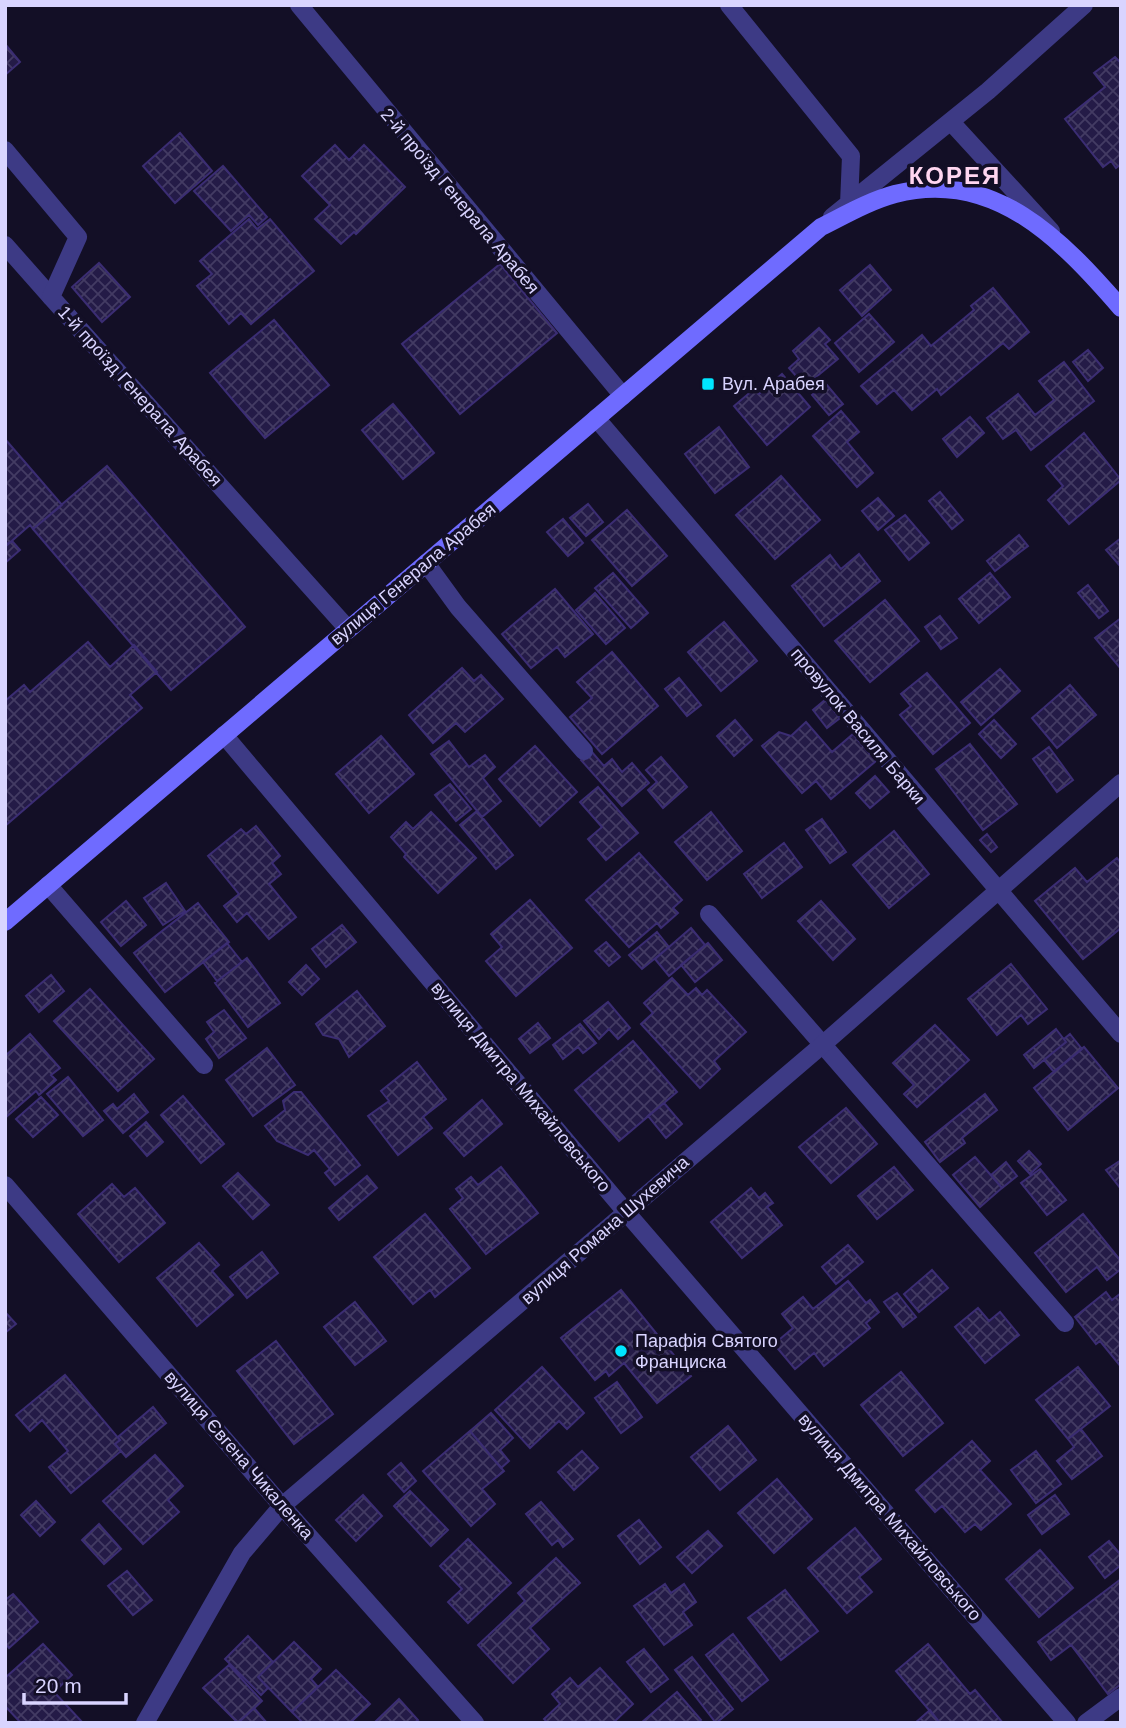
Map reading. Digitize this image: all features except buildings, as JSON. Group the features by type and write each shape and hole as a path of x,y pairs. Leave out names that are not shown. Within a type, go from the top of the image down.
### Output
{"main road":[{"name":"вулиця Генерала Арабея","path":"5,922 821,226 892,195 925,188 959,188 1012,208 1042,229 1085,267 1121,308"}],"street":[{"name":"2-й проїзд Генерала Арабея","path":"299,5 623,396"},
{"path":"729,5 851,156 849,204"},
{"path":"821,226 988,91 1084,5"},
{"path":"951,122 1085,267"},
{"name":"1-й проїзд Генерала Арабея","path":"5,150 78,237 51,297 348,629"},
{"path":"5,245 51,297"},
{"name":"провулок Василя Барки","path":"596,418 1121,1034"},
{"path":"426,563 458,607 584,751"},
{"name":"вулиця Дмитра Михайловського","path":"224,736 626,1212 1067,1723"},
{"name":"вулиця Романа Шухевича","path":"145,1723 242,1553 282,1506 821,1046 1121,783"},
{"path":"48,885 204,1065"},
{"path":"709,914 821,1046 1065,1323"},
{"name":"вулиця Євгена Чикаленка","path":"5,1185 282,1506 475,1723"},
{"path":"1086,1723 1121,1697"}],"place":[{"name":"Вул. Арабея","path":"708,384"},
{"name":"Парафія Святого Франциска","path":"621,1351"}],"district":[{"name":"КОРЕЯ","path":"955,176"}]}
